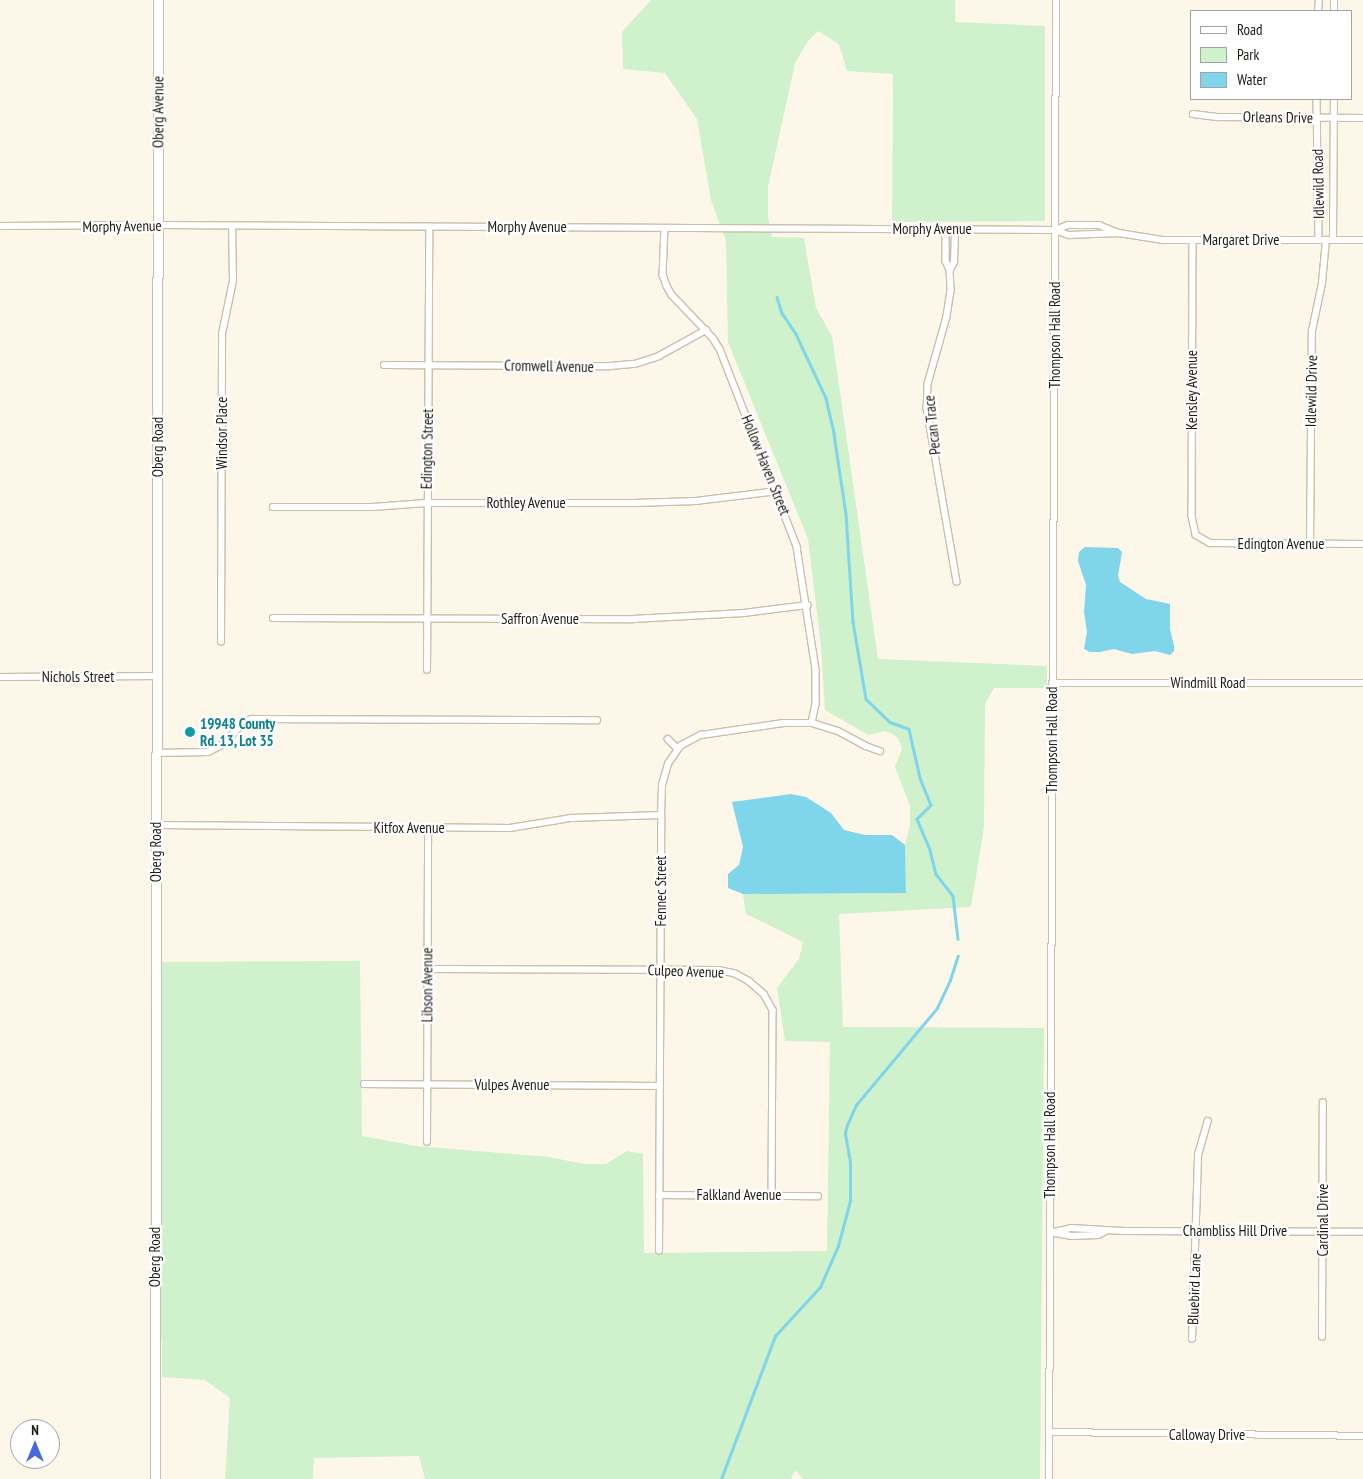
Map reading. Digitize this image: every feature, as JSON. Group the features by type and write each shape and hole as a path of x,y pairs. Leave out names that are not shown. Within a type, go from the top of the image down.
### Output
{"street":[{"name":"Oberg Avenue","path":"158,0 158,225"},
{"name":"Thompson Hall Road","path":"1049,1479 1056,0"},
{"name":"Idlewild Road","path":"1317,100 1319,240"},
{"path":"1333,239 1334,100"},
{"name":"Orleans Drive","path":"1193,114 1219,117 1363,118"},
{"name":"Morphy Avenue","path":"0,226 158,225 1055,230"},
{"name":"Oberg Road","path":"155,1479 158,225"},
{"name":"Margaret Drive","path":"1055,230 1068,225 1099,225 1119,233"},
{"name":"Windsor Place","path":"221,642 222,334 232,281 232,226"},
{"name":"Edington Street","path":"427,670 428,227"},
{"name":"Hollow Haven Street","path":"665,228 663,274 667,286 672,295 706,330 720,349 798,547 817,686 812,723"},
{"name":"Pecan Trace","path":"946,229 946,261 950,270 951,290 947,317 928,384 927,408 957,581"},
{"name":"Pecan Trace","path":"950,270 954,262 955,229"},
{"name":"Margaret Drive","path":"1055,230 1069,236 1119,233 1163,240 1363,240"},
{"name":"Kensley Avenue","path":"1194,240 1192,516 1194,529 1200,538"},
{"name":"Idlewild Drive","path":"1310,544 1312,331 1322,283 1326,240"},
{"name":"Cromwell Avenue","path":"384,365 610,366 635,364 659,356 706,330"},
{"name":"Rothley Avenue","path":"274,507 373,508 426,503 643,503 740,497 777,491"},
{"name":"Edington Avenue","path":"1200,538 1217,544 1363,544"},
{"name":"Saffron Avenue","path":"273,618 672,618 744,613 807,605"},
{"name":"Nichols Street","path":"0,677 157,676"},
{"name":"Windmill Road","path":"1052,683 1363,683"},
{"path":"156,753 208,752 222,745 238,726 252,718 597,720"},
{"name":"Fennec Street","path":"659,1251 660,815 664,774 678,749 701,735 782,723 812,723 838,731 866,746 880,751"},
{"path":"668,740 678,749"},
{"name":"Kitfox Avenue","path":"156,826 510,828 570,818 660,815"},
{"name":"Libson Avenue","path":"426,1142 428,828"},
{"name":"Culpeo Avenue","path":"427,969 718,970 734,973 750,981 769,1000 772,1010 772,1195"},
{"name":"Vulpes Avenue","path":"364,1084 660,1086"},
{"name":"Cardinal Drive","path":"1322,1337 1323,1103"},
{"name":"Bluebird Lane","path":"1192,1339 1198,1155 1208,1121"},
{"name":"Falkland Avenue","path":"660,1196 818,1196"},
{"name":"Chambliss Hill Drive","path":"1050,1233 1072,1236 1098,1235 1106,1231 1363,1232"},
{"name":"Calloway Drive","path":"1050,1432 1363,1436"}],"green space":[{"path":"651,0 955,0 955,22 1045,26 1045,221 892,222 893,74 847,71 839,44 818,31 808,41 795,63 768,187 768,217 772,237 804,238 816,308 832,336 878,659 1047,666 1047,688 994,688 985,704 984,827 971,907 839,914 843,1027 1044,1028 1040,1479 803,1479 795,1470 791,1479 425,1479 419,1456 314,1458 313,1479 225,1479 230,1398 205,1380 162,1377 162,1339 150,1339 151,962 360,961 362,1136 416,1146 549,1157 584,1164 606,1164 627,1151 643,1154 644,1253 827,1251 830,1042 785,1041 777,988 799,959 803,942 746,914 743,894 906,893 905,845 910,826 910,806 895,767 902,749 898,738 891,733 885,731 868,735 825,710 821,646 808,539 728,342 726,241 711,200 697,119 665,73 623,69 622,32"}],"water":[{"path":"1085,547 1118,548 1122,552 1118,576 1120,582 1146,599 1170,604 1170,629 1174,651 1170,655 1155,651 1132,654 1114,649 1090,652 1084,649 1087,632 1084,612 1086,585 1078,561 1079,552"},
{"path":"791,794 806,797 831,813 844,830 865,835 892,835 905,845 906,893 743,894 728,888 728,874 739,865 743,847 732,802"}],"waterway":[{"path":"777,297 782,313 796,334 826,398 834,434 846,514 853,622 866,699 890,722 909,729 920,778 931,805 917,819 930,850 936,874 953,896 958,939"},
{"path":"721,1479 775,1336 820,1287 838,1246 850,1201 850,1162 845,1133 856,1105 937,1008 950,980 958,956"}],"place":[{"name":"19948 County Rd. 13, Lot 35","path":"190,732"}]}
